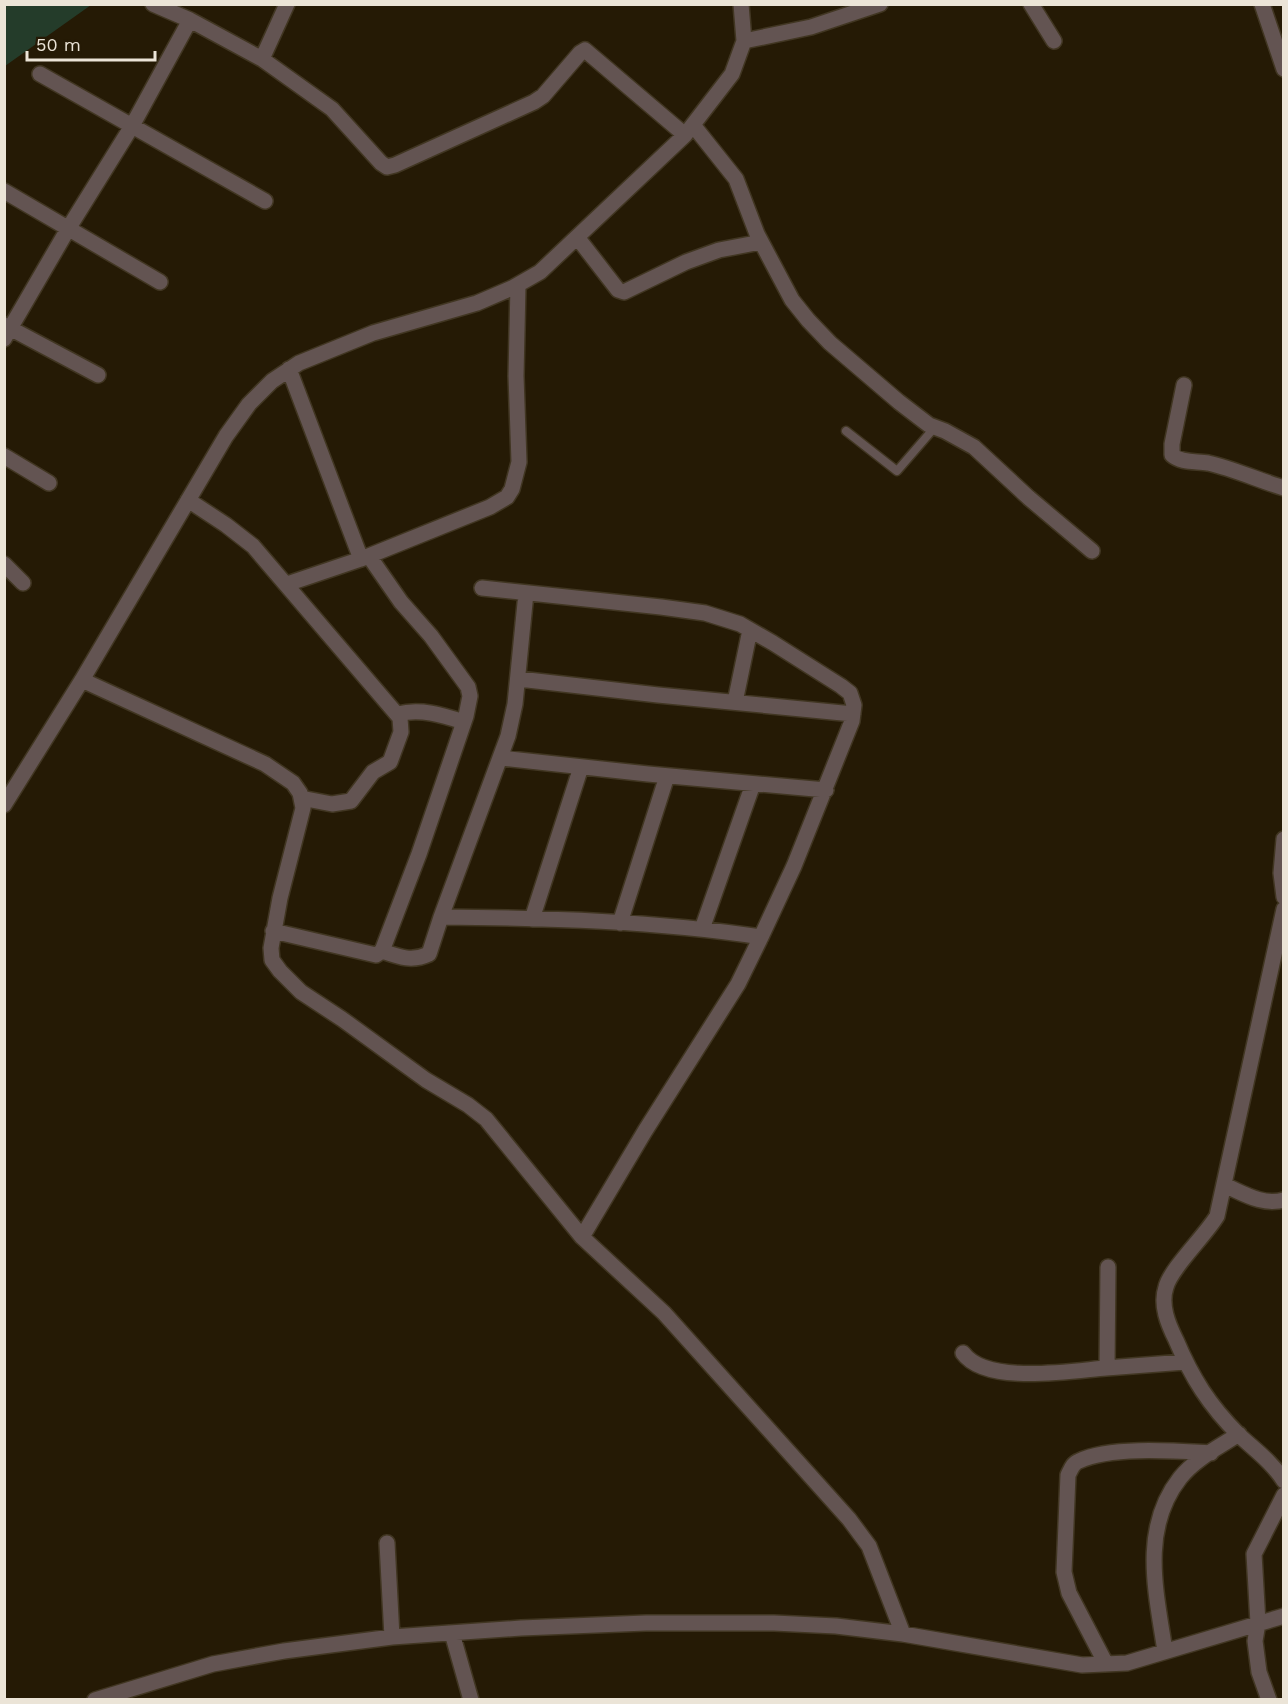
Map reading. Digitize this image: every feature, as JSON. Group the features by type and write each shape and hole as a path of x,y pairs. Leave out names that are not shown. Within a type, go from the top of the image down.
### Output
{"street":[{"path":"153,4 190,20 262,59 338,114 387,167 534,102 543,96 585,50 689,130 736,180 761,242 792,300 830,343 913,413 974,447 1029,498 1092,551"},
{"path":"262,59 287,4"},
{"path":"4,805 82,680 226,436 249,404 272,381 298,363 374,333 477,303 518,285 540,272 689,130 732,74 744,41 741,4"},
{"path":"744,41 811,27 880,4"},
{"path":"1031,4 1054,41"},
{"path":"1262,4 1284,69"},
{"path":"98,375 7,331 132,126 190,20"},
{"path":"40,74 265,201"},
{"path":"4,191 160,282"},
{"path":"577,237 618,290 624,291 686,262 719,250 761,242"},
{"path":"287,584 365,558 490,507 507,497 512,489 519,462 516,376 518,285"},
{"path":"273,931 376,955 382,951 419,854 464,722 470,696 468,687 431,636 365,558 289,369"},
{"path":"1184,385 1172,444 1173,455 1180,460 1238,470 1284,488"},
{"path":"4,456 49,483"},
{"path":"188,500 253,546 398,714 402,722 401,732 390,762 373,772 351,801 332,804 301,798"},
{"path":"4,564 23,583"},
{"path":"482,588 661,607 705,614 740,624 841,686 850,693 854,705 852,721 826,790 738,984 645,1131 582,1237"},
{"path":"382,951 402,958 417,959 429,954 501,758 519,679 526,593"},
{"path":"735,702 750,630"},
{"path":"519,679 853,714"},
{"path":"82,680 265,764 293,783 300,793 303,808 273,931 272,960 301,992 426,1080 468,1105 486,1119 582,1237 664,1313 849,1519 869,1546 903,1634"},
{"path":"398,714 423,711 464,722"},
{"path":"501,758 826,790"},
{"path":"532,919 581,767"},
{"path":"620,924 667,776"},
{"path":"702,929 753,784"},
{"path":"1284,839 1281,873 1284,897"},
{"path":"1284,909 1260,1008 1217,1216 1166,1286 1166,1315 1185,1362 1211,1404 1265,1457 1284,1481"},
{"path":"441,917 532,919 702,929 761,937"},
{"path":"1224,1185 1267,1202 1274,1203 1284,1200"},
{"path":"1107,1368 1108,1267"},
{"path":"963,1353 969,1361 978,1366 1007,1372 1040,1374 1185,1362"},
{"path":"1165,1651 1155,1585 1153,1552 1157,1525 1166,1501 1180,1478 1198,1461 1239,1434"},
{"path":"1106,1664 1069,1593 1064,1572 1068,1475 1072,1466 1078,1461 1102,1455 1159,1450 1210,1453"},
{"path":"1269,1700 1259,1672 1255,1641 1258,1623 1254,1554 1284,1495"},
{"path":"387,1544 392,1637"},
{"path":"95,1700 213,1665 284,1651 392,1637 521,1628 646,1623 774,1623 836,1626 903,1634 1082,1665 1126,1663 1284,1616"},
{"path":"452,1633 471,1700"}],"lane":[{"path":"846,431 898,471 935,427"}],"green space":[{"path":"5,4 91,4 91,5 5,66"}]}
